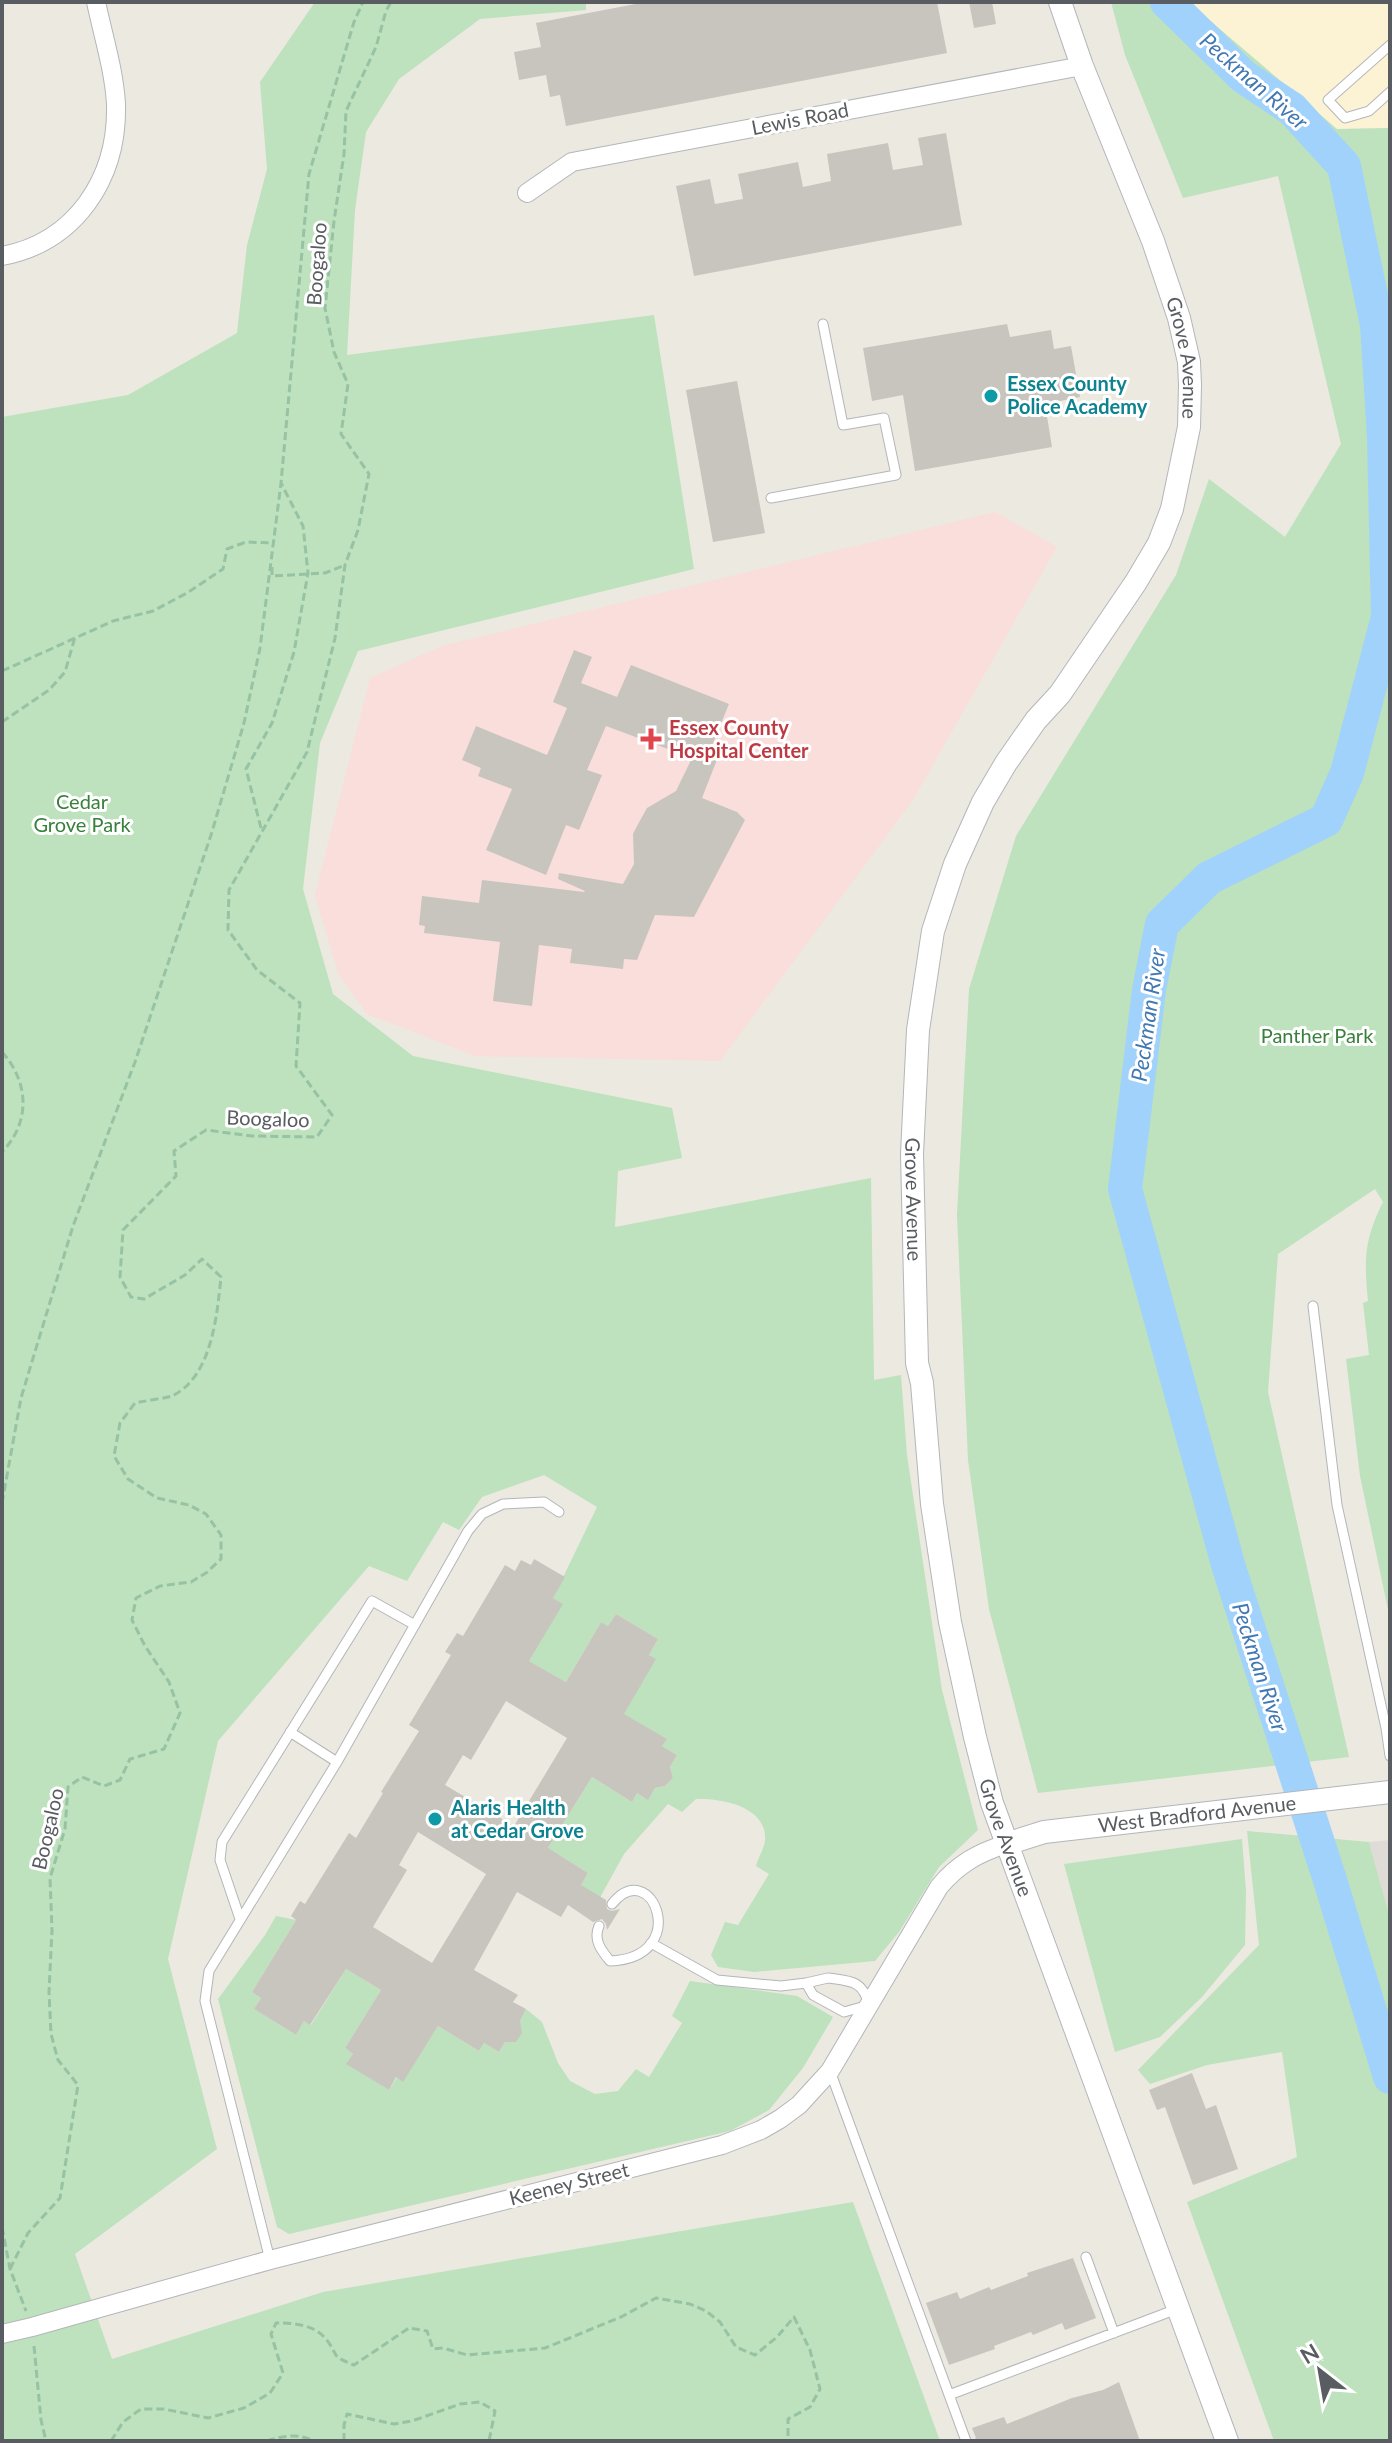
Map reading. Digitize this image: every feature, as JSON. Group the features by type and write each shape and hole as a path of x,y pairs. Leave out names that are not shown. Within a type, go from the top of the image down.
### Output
{"street":[{"path":"2,256 35,247 67,227 92,197 105,169 114,140 116,101 96,2"},
{"name":"Grove Avenue","path":"1060,2 1082,66 1153,241 1179,318 1189,362 1189,427 1172,509 1159,543 1060,694 1036,720 983,802 955,864 933,931 918,1030 912,1154 917,1363 922,1383 939,1554 952,1635 992,1803 1227,2441"},
{"name":"Lewis Road","path":"527,193 572,162 1082,66"},
{"name":"West Bradford Avenue","path":"1006,1844 1044,1832 1390,1792"},
{"name":"Keeney Street","path":"2,2334 270,2260 732,2142 761,2130 799,2105 830,2071 939,1887 969,1859 1006,1844"}],"lane":[{"path":"1390,45 1328,100 1345,118 1369,111 1390,92"},
{"path":"771,498 896,475 884,418 843,425 823,324"},
{"path":"1313,1306 1337,1505 1388,1728 1390,1756"},
{"path":"270,2260 205,2001 209,1971 337,1762 468,1531 482,1514 503,1504 544,1502 559,1512"},
{"path":"240,1919 220,1860 222,1842 372,1601 415,1625"},
{"path":"290,1732 337,1762"},
{"path":"599,1926 596,1932 598,1946 610,1961 626,1961 651,1943 659,1926 651,1897 640,1892 629,1892 619,1896 612,1904"},
{"path":"651,1943 717,1980 781,1986 828,1978 853,1982 866,1992 869,2005 844,2012 813,1995 806,1983"},
{"path":"830,2071 966,2441"},
{"path":"1086,2257 1114,2333"},
{"path":"949,2395 1177,2309"}],"path":[{"path":"2,1503 21,1398 73,1226 140,1047 211,835 244,723 260,648 274,543 309,174 354,22 363,2"},
{"name":"Boogaloo","path":"10,2269 28,2233 60,2198 78,2085 58,2060 51,2034 49,1992 52,1930 50,1878 65,1829 68,1787 82,1777 104,1786 120,1780 130,1759 164,1749 180,1713 169,1682 132,1620 136,1598 160,1586 191,1582 221,1559 221,1535 206,1514 189,1505 157,1498 128,1479 114,1456 120,1423 135,1403 172,1397 194,1378 210,1348 221,1277 202,1259 185,1275 144,1299 131,1297 120,1277 123,1230 176,1176 174,1151 206,1130 252,1136 317,1137 332,1115 296,1066 300,1003 257,970 228,930 229,890 307,752 335,638 345,565 358,530 369,474 341,434 348,384 334,352 325,308 344,154 346,111 376,47 391,2"},
{"path":"261,831 246,769 272,723 294,652 308,573 303,526 281,483"},
{"path":"2,671 113,621 153,611 187,593 223,569 227,549 246,542 274,543"},
{"path":"274,543 272,576 325,573 345,565"},
{"path":"2,722 49,690 65,672 75,637"},
{"path":"2,1052 10,1061 24,1092 24,1105 18,1131 2,1152"},
{"path":"2,2227 10,2269 32,2327 41,2420 46,2441"},
{"path":"111,2441 123,2422 141,2409 164,2409 208,2418 244,2408 270,2393 283,2373 271,2334 276,2323 297,2323 324,2336 335,2358 354,2365 409,2328 427,2331 433,2349 443,2348 467,2355 545,2348 621,2317 656,2298 690,2304 706,2311 720,2322 736,2347 755,2355 777,2337 794,2317 810,2350 820,2389 810,2407 788,2419 788,2441"},
{"path":"344,2441 347,2414 394,2424 460,2404 480,2402 495,2411 489,2441"},
{"path":"267,2441 277,2437 305,2436 313,2441"}],"shaded area":[{"path":"1188,2 1390,2 1390,128 1337,129"},
{"name":"Essex County Hospital Center","path":"995,512 1057,547 913,800 720,1061 475,1056 367,1014 338,973 315,895 370,678 442,646"},
{"path":"1390,1840 1390,1918 1369,1842"}],"green space":[{"name":"Cedar Grove Park","path":"315,2 586,2 586,10 480,19 399,79 366,132 355,210 347,355 654,315 694,569 358,651 320,743 303,889 333,994 413,1056 672,1108 682,1158 618,1171 615,1227 871,1178 874,1380 901,1375 907,1455 942,1690 978,1830 939,1867 899,1932 875,1961 754,1972 718,1967 711,1955 725,1922 738,1925 769,1874 756,1866 765,1841 759,1820 741,1806 718,1800 696,1799 682,1812 668,1804 624,1854 597,1903 577,1891 588,1873 559,1855 545,1853 592,1777 632,1802 637,1793 648,1799 655,1788 665,1786 673,1778 670,1767 677,1755 662,1746 666,1739 623,1714 655,1659 649,1655 658,1639 616,1614 608,1626 601,1622 566,1682 529,1661 562,1604 553,1598 597,1507 544,1475 482,1497 459,1530 443,1522 407,1581 369,1566 218,1741 168,1959 217,2149 75,2254 112,2359 323,2292 853,2202 940,2441 2,2441 2,417 128,395 237,333 247,245 267,169 260,82"},
{"name":"Panther Park","path":"1111,2 1188,2 1337,129 1390,128 1390,330 1382,346 1390,381 1390,1619 1360,1476 1346,1359 1369,1355 1363,1303 1368,1301 1367,1250 1383,1202 1375,1189 1278,1254 1268,1392 1349,1757 1038,1793 989,1609 968,1460 957,1215 969,989 1016,836 1176,575 1209,479 1285,537 1341,444 1278,176 1183,198 1125,55"},
{"path":"1247,1831 1369,1842 1390,1918 1390,2441 1274,2441 1187,2202 1297,2157 1282,2052 1207,2065 1150,2084 1138,2070 1259,1945"},
{"path":"1242,1839 1246,1891 1245,1945 1202,1997 1160,2037 1115,2052 1064,1864"},
{"path":"276,1916 296,1920 252,1992 261,1998 254,2009 296,2035 304,2021 311,2025 346,1969 381,1990 345,2048 353,2054 347,2064 389,2090 397,2077 403,2081 438,2026 479,2051 484,2043 499,2052 505,2042 515,2042 526,2009 542,2022 558,2063 570,2081 595,2094 618,2091 636,2069 649,2077 682,2023 672,2016 690,1981 797,1996 833,2017 803,2068 769,2110 730,2131 289,2234 277,2227 218,1999"}],"building":[{"path":"646,2 937,2 947,53 566,126 560,95 550,97 546,75 519,80 514,52 541,47 536,23"},
{"path":"969,2 992,2 996,24 974,28"},
{"path":"946,133 962,225 694,276 676,186 710,179 715,204 743,199 738,174 798,162 803,187 831,181 827,154 888,143 893,170 923,165 918,138"},
{"name":"Essex County Police Academy","path":"1007,324 1010,337 1051,330 1054,349 1071,346 1080,397 1045,404 1052,447 915,471 903,395 872,401 863,348"},
{"path":"737,381 765,533 713,542 686,390"},
{"path":"574,650 592,657 581,683 617,697 631,665 729,704 709,753 718,757 702,798 737,812 745,820 694,917 655,915 637,960 624,959 623,969 570,963 572,949 539,945 532,1006 493,1001 500,942 424,933 425,926 419,925 422,896 479,903 482,880 585,891 558,879 559,873 623,884 634,864 633,834 637,826 647,808 676,791 692,758 606,726 587,770 602,775 579,830 566,825 546,875 486,850 512,789 478,776 481,768 462,760 476,726 547,755 567,708 553,702"},
{"name":"Alaris Health at Cedar Grove","path":"534,1559 565,1577 553,1598 563,1604 529,1661 566,1682 601,1622 608,1626 616,1614 658,1639 649,1655 656,1659 624,1714 667,1739 662,1746 677,1755 670,1767 673,1778 665,1786 655,1788 648,1800 637,1793 632,1802 592,1777 548,1848 588,1873 581,1885 606,1900 607,1909 620,1909 607,1930 602,1919 593,1922 568,1905 561,1917 517,1892 474,1970 518,1995 513,2002 526,2009 520,2021 522,2033 516,2042 505,2042 499,2052 484,2043 479,2051 438,2026 403,2082 396,2077 389,2090 346,2064 353,2054 345,2048 381,1990 346,1969 310,2025 304,2021 296,2035 254,2009 261,1998 252,1992 296,1920 291,1916 300,1901 305,1904 349,1833 356,1838 419,1731 409,1725 451,1655 445,1652 457,1633 463,1636 505,1565 515,1571 521,1560 531,1565","holes":["506,1701 567,1738 514,1826 445,1785 463,1755 471,1760","418,1832 486,1874 432,1963 373,1927 407,1870 399,1865"]},
{"path":"1192,2073 1206,2109 1216,2105 1238,2169 1193,2185 1165,2107 1157,2110 1149,2090"},
{"path":"1073,2258 1096,2318 1065,2330 1062,2323 1033,2335 1031,2332 949,2365 926,2303 957,2292 960,2299 989,2287 991,2290 1028,2276 1027,2273"},
{"path":"1119,2382 1140,2441 973,2441 976,2438 972,2428 1004,2417 1007,2424"}],"waterway":[{"name":"Peckman River","path":"1167,2 1244,77 1292,109 1344,166 1377,325 1384,437 1388,617 1347,773 1326,820 1209,878 1162,924 1149,990 1125,1189 1229,1568 1390,2077"}],"place":[{"name":"Essex County Police Academy","path":"991,396"},
{"name":"Essex County Hospital Center","path":"651,739"},
{"name":"Alaris Health at Cedar Grove","path":"435,1819"}]}
